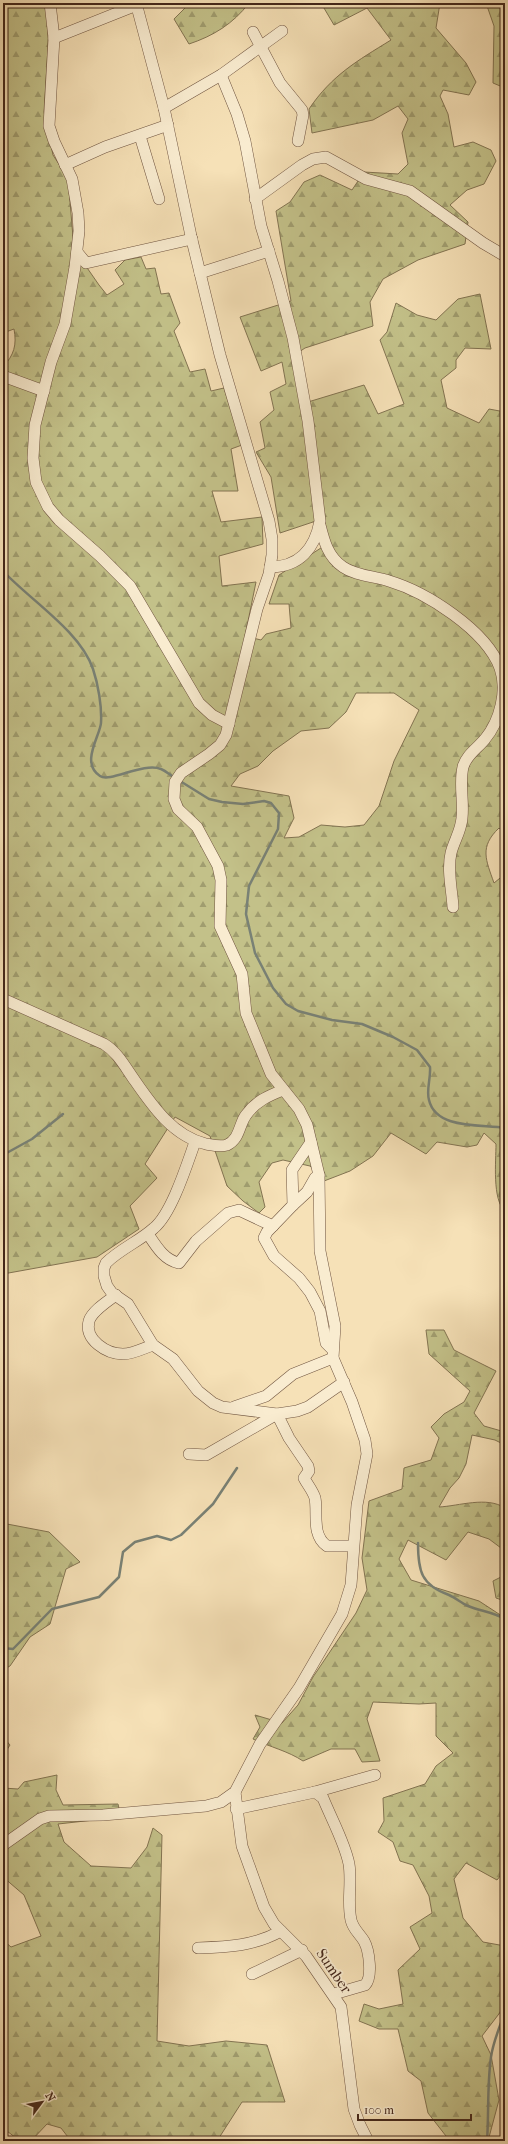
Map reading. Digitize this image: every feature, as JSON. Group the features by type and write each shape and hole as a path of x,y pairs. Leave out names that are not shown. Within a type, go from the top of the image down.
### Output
{"street":[{"path":"50,3 54,38 49,126 72,179 78,213 77,252 65,324 35,425 33,458 36,482 48,507 59,520 100,556 130,586 199,703 212,715 229,724"},
{"path":"54,38 137,4 164,108 192,239 220,354 269,521 272,539 270,567 249,642 226,735 217,748 184,769 177,779 173,793 176,806 197,827 220,870 220,926 242,974 246,1013 268,1069 299,1109 307,1125 319,1175 320,1251 335,1326 332,1353"},
{"path":"164,108 221,75 260,48 265,42 282,30"},
{"path":"254,32 260,48 280,83 302,110 303,115 298,141"},
{"path":"221,75 237,114 245,142 255,199 293,338 308,421 320,521 326,547 342,566 356,573 407,587 429,598 449,611 471,630 486,646 500,667 503,679 503,692 494,725 463,766 462,818 458,838 451,853 450,873 453,907"},
{"path":"65,165 105,147 168,125"},
{"path":"140,136 159,199"},
{"path":"255,199 302,165 313,159 326,157 366,179 410,191 483,243 505,256"},
{"path":"77,252 86,263 192,239"},
{"path":"200,273 269,251"},
{"path":"3,376 44,391"},
{"path":"270,567 291,563 304,554 317,536 320,521"},
{"path":"3,1000 104,1044 114,1050 152,1105 180,1133 195,1142 217,1146 227,1145 238,1134 245,1116 254,1106 264,1098 283,1090"},
{"path":"195,1142 183,1175 164,1215 156,1227 148,1234 110,1260 104,1268 105,1281 116,1295 128,1304 153,1345 173,1359 205,1397 222,1407 277,1414 297,1411 308,1407 344,1382"},
{"path":"293,1205 292,1170 311,1142"},
{"path":"3,1845 40,1819 49,1816 103,1815 206,1806 221,1802 235,1792 260,1744 299,1688 342,1614 351,1586 357,1505 367,1454 367,1444 344,1382 332,1353 326,1343 320,1311 310,1292 299,1278 274,1256 266,1243 264,1236 307,1192 315,1178 319,1175"},
{"path":"148,1234 171,1262 179,1263 196,1241 228,1212 239,1210 273,1226"},
{"path":"116,1295 90,1318 89,1328 95,1340 104,1350 123,1354 153,1345"},
{"path":"232,1408 266,1396 284,1379 332,1353"},
{"path":"189,1454 206,1455 277,1414"},
{"path":"277,1414 289,1438 308,1466 309,1471 304,1478 314,1496 316,1521 321,1539 327,1546 353,1546"},
{"path":"236,1809 279,1801 315,1792 375,1774"},
{"name":"Sumber","path":"235,1792 240,1833 268,1916 281,1931 302,1950 334,1994 342,2011 354,2109 368,2141"},
{"path":"315,1792 323,1798 348,1862 348,1896 351,1920 356,1931 364,1942 370,1975 369,1981 365,1985 334,1994"},
{"path":"198,1948 250,1944 281,1931"},
{"path":"252,1974 302,1950"}],"green space":[{"path":"3,3 44,3 48,21 48,47 44,112 53,155 68,178 74,249 107,295 124,284 115,270 125,260 141,257 146,269 155,268 161,294 169,293 180,323 174,331 190,372 205,369 211,391 224,388 242,445 231,449 238,491 212,491 221,522 262,517 263,544 219,556 222,586 256,582 245,636 261,640 266,634 291,628 289,604 269,604 279,575 324,546 316,521 280,533 271,477 256,452 265,448 260,422 274,410 270,392 286,384 282,362 261,371 240,317 291,301 276,211 290,202 304,182 320,175 352,190 364,172 398,174 408,164 402,133 408,119 398,106 373,120 312,133 309,109 318,97 346,70 391,40 367,8 334,25 321,3 440,3 436,28 466,63 476,82 469,95 443,90 440,96 448,114 454,147 473,142 491,150 496,161 484,184 467,190 450,205 468,222 465,244 418,260 383,279 370,302 373,326 305,348 296,354 308,402 364,385 378,414 404,404 380,340 387,332 396,303 417,315 436,320 458,299 480,294 491,349 465,348 456,360 456,368 441,380 447,408 479,423 489,409 505,412 505,834 499,828 489,841 486,854 494,883 505,874 505,1211 501,1206 496,1189 496,1144 484,1133 477,1145 467,1147 437,1142 426,1154 391,1133 373,1156 350,1171 324,1181 310,1166 283,1160 272,1163 259,1182 265,1207 259,1213 227,1186 210,1136 175,1117 145,1164 157,1178 130,1206 139,1229 97,1257 3,1274 3,367 14,350 15,340 14,329 3,333","holes":["356,693 394,693 419,710 394,761 379,806 364,825 345,827 321,825 299,837 284,838 294,818 289,796 231,786 240,774 258,766 273,751 301,731 329,728 346,712"]},
{"path":"190,3 249,3 236,17 222,28 189,44 174,19"},
{"path":"486,3 505,3 505,88 493,83 494,26"},
{"path":"426,1330 444,1330 454,1350 496,1371 474,1413 484,1426 505,1432 505,1445 495,1440 472,1435 466,1464 459,1478 450,1488 439,1507 481,1502 498,1504 505,1508 505,1551 489,1539 468,1532 446,1560 408,1540 399,1559 411,1580 479,1601 505,1618 505,1870 497,1880 466,1863 454,1879 463,1918 483,1942 505,1946 505,2006 482,2036 491,2055 499,2100 488,2141 444,2141 446,2136 428,2113 421,2081 408,2071 398,2029 379,2029 359,2021 364,2004 379,2009 403,2004 398,1970 420,1949 410,1927 432,1913 429,1896 413,1865 400,1861 393,1842 378,1832 384,1821 383,1798 425,1784 436,1766 453,1753 436,1736 436,1703 419,1704 373,1702 367,1719 380,1761 362,1762 355,1749 331,1749 303,1761 291,1754 253,1739 260,1727 255,1715 282,1723 298,1705 313,1677 356,1613 367,1590 362,1558 369,1501 402,1489 404,1468 431,1460 439,1438 431,1427 444,1414 464,1402 470,1391 429,1354"},
{"path":"3,1515 7,1524 49,1532 80,1562 66,1569 50,1624 30,1637 10,1666 3,1670"},
{"path":"505,1575 505,1601 496,1598 493,1581"},
{"path":"3,1737 10,1745 3,1756"},
{"path":"57,1775 56,1790 63,1805 118,1804 121,1817 58,1824 64,1842 91,1866 131,1868 147,1847 153,1828 162,1835 157,2041 189,2046 226,2041 267,2045 285,2102 242,2102 217,2141 71,2141 61,2128 47,2124 31,2141 20,2141 3,2128 3,1940 11,1947 41,1936 24,1895 3,1877 3,1788 18,1789 24,1782"}],"waterway":[{"path":"3,571 66,629 87,655 93,669 101,710 100,728 91,757 94,771 100,776 111,777 145,768 154,768 161,769 174,777"},
{"path":"180,781 209,799 243,804 264,801 271,803 279,813 278,829 249,886 246,914 255,953 273,988 286,1004 298,1011 332,1020 362,1024 393,1037 417,1050 430,1067 428,1096 433,1110 450,1121 461,1124 505,1128"},
{"path":"3,1155 32,1139 63,1114"},
{"path":"3,1648 13,1649 52,1609 99,1597 119,1577 123,1552 135,1542 157,1536 171,1540 181,1535 213,1504 237,1468"},
{"path":"418,1543 420,1569 423,1576 432,1587 452,1596 468,1606 505,1619"},
{"path":"487,2141 491,2057 495,2040 505,2012"}]}
